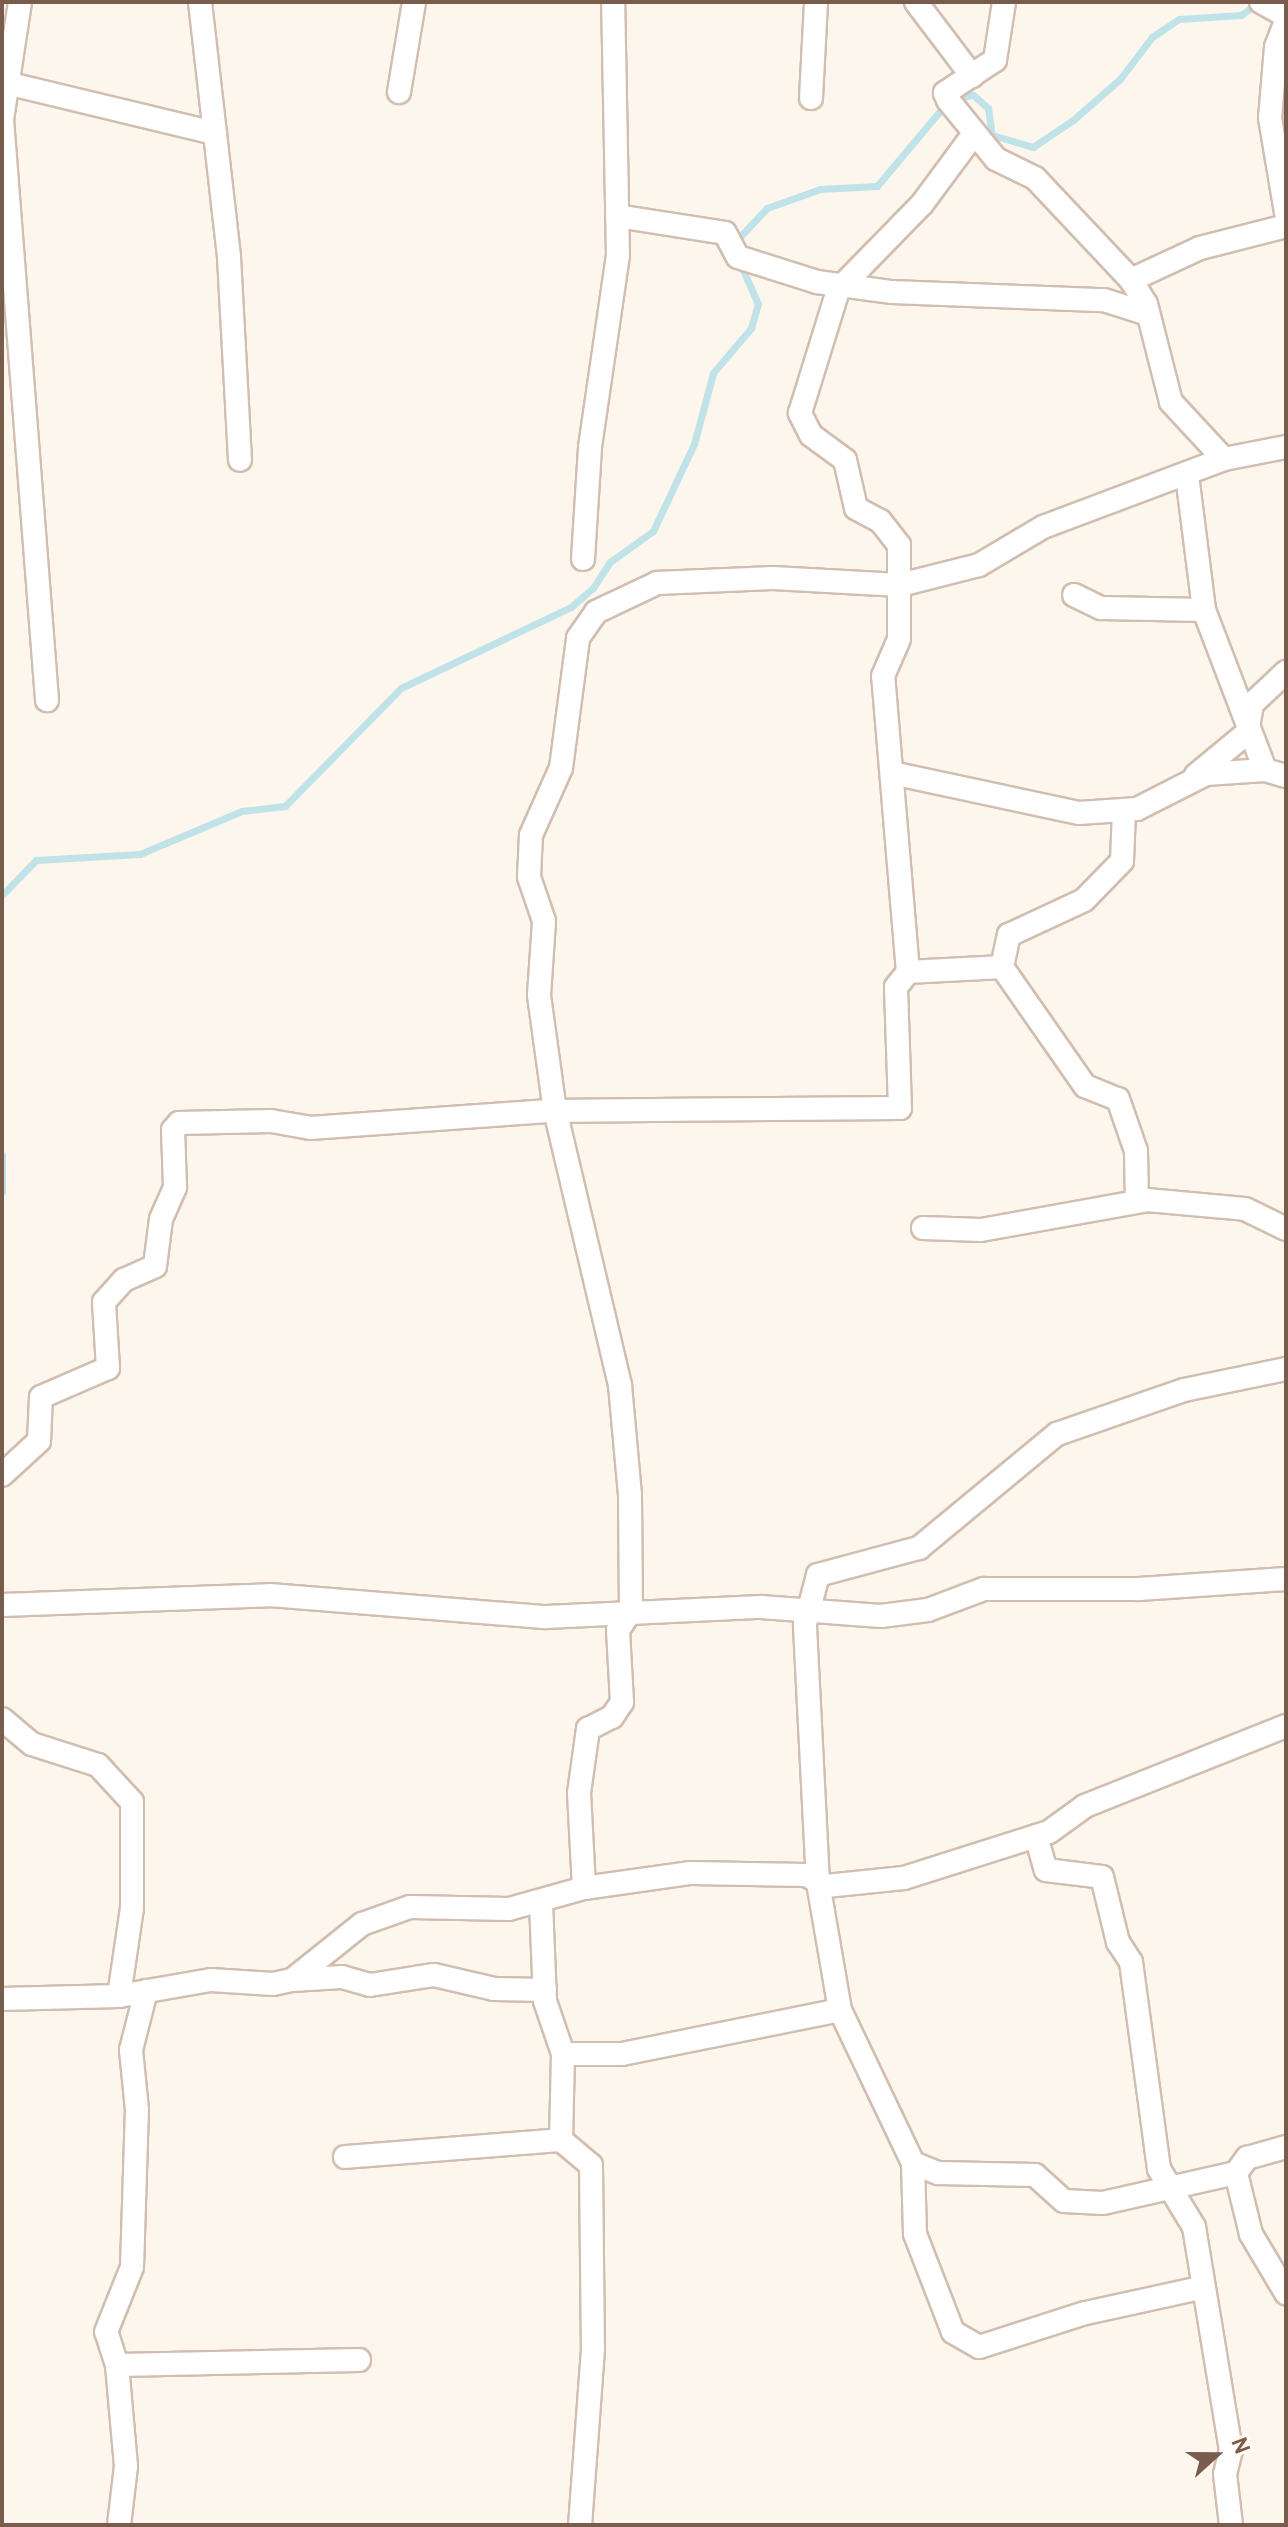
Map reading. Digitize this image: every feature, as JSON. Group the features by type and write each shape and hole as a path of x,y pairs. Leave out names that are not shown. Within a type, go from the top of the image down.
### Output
{"street":[{"path":"20,2 5,83 2,119 14,209 11,280 23,347 47,700"},
{"path":"200,2 215,133 240,460"},
{"path":"399,92 414,2"},
{"path":"583,559 617,216 613,2"},
{"path":"811,98 816,2"},
{"path":"916,2 972,76"},
{"path":"1004,2 995,60 945,95 973,135 996,159 1041,183 1131,280 1148,314 1171,402 1224,459"},
{"path":"1261,2 1286,18 1276,47 1286,213"},
{"path":"5,83 215,133"},
{"path":"2,1475 39,1441 41,1397 108,1368 104,1302 120,1283 155,1266 161,1219 175,1187 175,1125 416,1125 555,1111 900,1108 896,987 908,972 883,676 898,646 899,545 880,521 856,508 845,460 811,435 800,413 812,358 844,281 922,204 932,181 973,135"},
{"path":"617,216 725,233 738,257 817,282 844,281 892,292 1104,300 1148,314"},
{"path":"1131,280 1200,248 1286,226"},
{"path":"584,1888 578,1809 588,1729 612,1717 622,1702 618,1630 631,1611 620,1385 555,1111 539,995 546,934 529,877 530,846 561,768 581,632 603,608 657,583 773,578 900,585 979,565 1027,534 1224,459 1286,447"},
{"path":"1187,475 1204,610 1247,733 1275,773"},
{"path":"1074,595 1101,608 1204,610"},
{"path":"892,773 1066,811 1124,812 1157,802 1195,777 1247,733 1252,704 1286,672"},
{"path":"1195,777 1275,773"},
{"path":"1124,812 1122,861 1084,900 1009,935 1002,967 1085,1086 1118,1099 1136,1151 1137,1201"},
{"path":"908,972 1002,967"},
{"path":"923,1228 981,1230 1137,1201 1245,1209 1286,1229"},
{"path":"1200,2288 971,2345 953,2332 915,2234 913,2163 840,2010 818,1883 810,1610 818,1575 919,1548 1057,1434 1184,1390 1286,1369"},
{"path":"2,1605 270,1595 546,1617 631,1611 810,1610 903,1615 984,1589 1139,1589 1286,1579"},
{"path":"2,1719 32,1744 98,1765 132,1802 132,1908 119,1996"},
{"path":"292,1980 335,1942 389,1910 541,1902 584,1888 703,1873 806,1875 818,1883 904,1878 1036,1836 1085,1806 1286,1726"},
{"path":"1036,1836 1046,1870 1090,1871 1105,1881 1138,1999 1163,2186 1194,2227 1200,2288 1231,2450 1225,2474 1231,2525"},
{"path":"541,1902 545,1990 563,2054 561,2140"},
{"path":"2,1999 119,1996 146,1991 342,1977 370,1985 434,1975 494,1989 545,1990"},
{"path":"119,2525 126,2466 117,2365 106,2332 132,2267 137,2110 131,2050 146,1991"},
{"path":"563,2054 622,2054 840,2010"},
{"path":"345,2157 561,2140 591,2165 593,2349 580,2525"},
{"path":"913,2163 938,2173 1035,2175 1064,2201 1116,2202 1163,2186 1236,2173 1247,2158 1286,2147"},
{"path":"1236,2173 1251,2234 1286,2293"},
{"path":"117,2365 359,2360"}],"waterway":[{"path":"954,98 973,95 988,108 992,135 1033,147 1073,120 1120,79 1152,37 1179,19 1241,15 1258,3"},
{"path":"736,241 767,208 820,189 877,186 945,105"},
{"path":"2,895 36,860 140,854 242,811 285,806 401,688 571,607 593,588 610,562 653,531 694,444 713,373 751,328 758,304 739,261"},
{"path":"2,1155 2,1192"}]}
